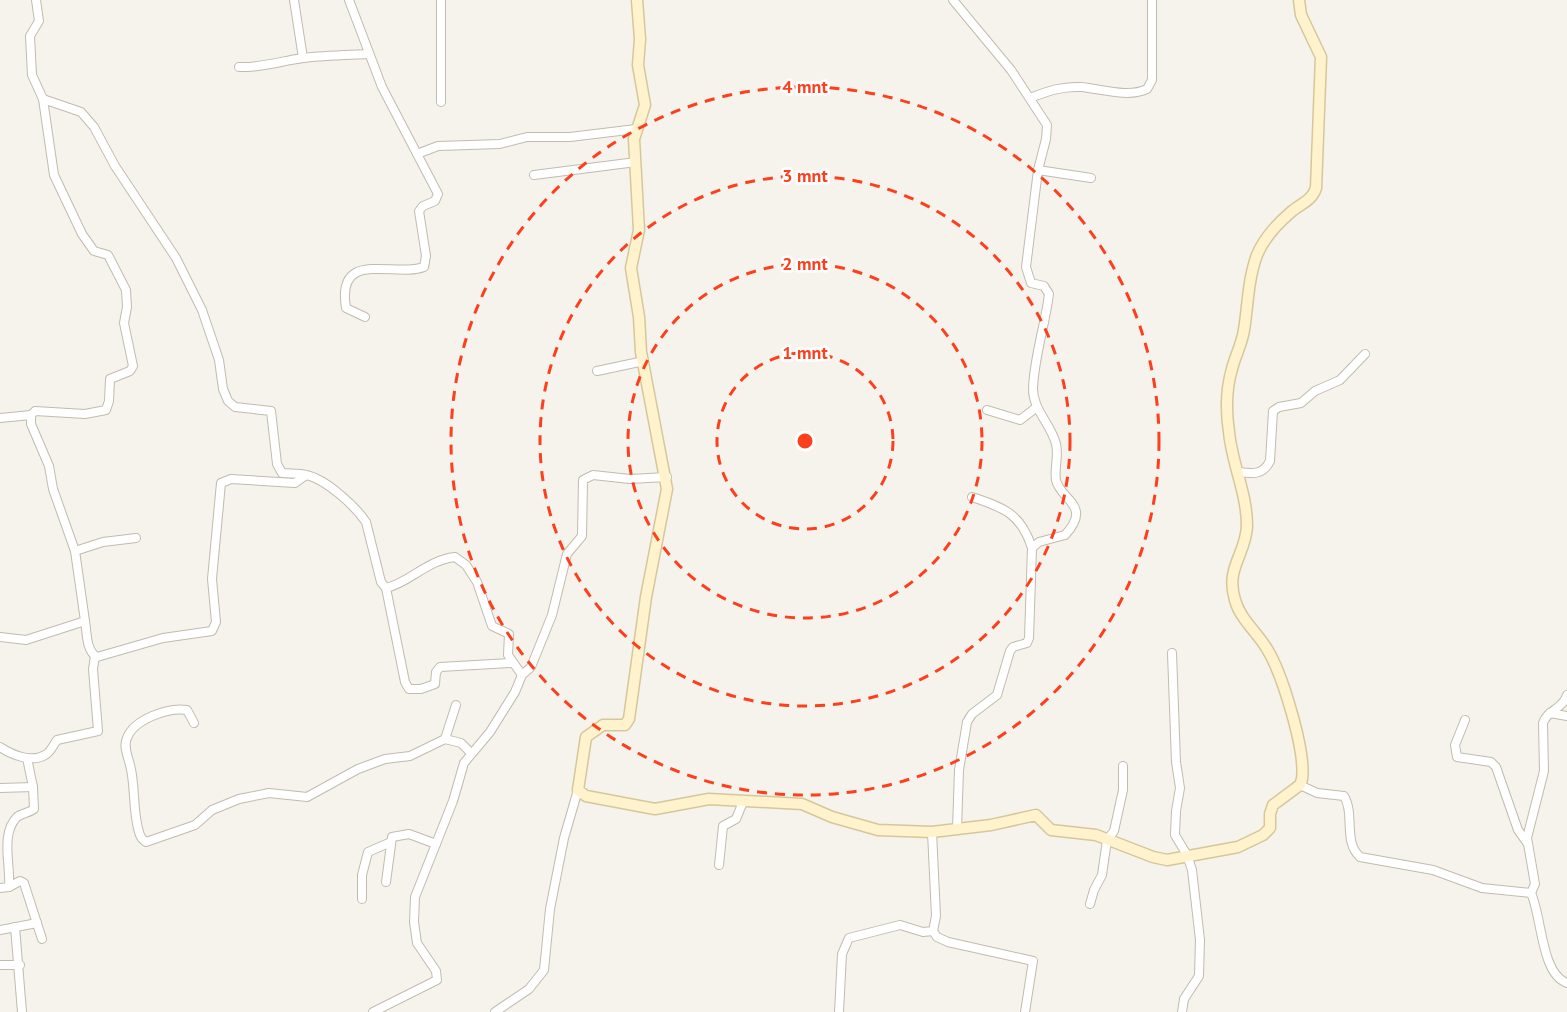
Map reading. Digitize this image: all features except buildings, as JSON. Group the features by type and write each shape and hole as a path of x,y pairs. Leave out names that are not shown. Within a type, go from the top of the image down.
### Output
{"street":[{"path":"0,418 31,415 35,411 85,414 106,410 109,401 109,381 130,371 133,363 124,323 127,307 126,290 108,255 94,251 82,234 58,185 49,154 50,131 43,99 32,75 30,36 39,21 36,0"},
{"path":"294,0 303,58"},
{"path":"349,0 368,54 438,194 435,201 423,206 419,211 426,266 420,269 368,269 354,274 347,282 346,308 365,317"},
{"path":"441,0 441,102"},
{"path":"495,1012 529,989 544,970 549,909 578,790 586,737 603,725 625,725 629,719 646,597 667,477 650,403 631,268 639,230 636,129 645,105 638,65 640,39 637,0"},
{"path":"953,0 978,28 1040,110 1048,131 1038,170 1026,272 1031,284 1044,286 1049,294 1033,390 1037,407 1055,441 1058,487 1074,502 1075,509 1072,523 1065,534 1039,542 1032,548"},
{"path":"1030,98 1053,89 1066,88 1135,92 1148,89 1152,80 1152,0"},
{"path":"578,790 586,796 655,809 709,799 802,804 867,828 932,832 1036,815 1051,830 1084,832 1160,860 1228,850 1263,835 1270,828 1270,814 1273,805 1300,785 1303,772 1296,730 1274,663 1262,640 1238,609 1233,590 1233,568 1246,533 1245,496 1230,440 1228,397 1232,368 1242,341 1251,272 1263,242 1282,220 1312,197 1316,188 1321,57 1301,15 1299,0"},
{"path":"239,67 262,67 303,58 368,54"},
{"path":"43,99 81,112 94,127 115,166 176,258 197,300 219,360 223,389 228,401 235,407 271,411 282,473 306,474 342,496 366,522 381,582 386,588 405,682 409,688 421,690 435,684 436,672 440,668 511,663"},
{"path":"417,154 438,146 500,144 527,137 570,137 636,129"},
{"path":"534,175 636,162"},
{"path":"1038,170 1091,178"},
{"path":"1239,472 1255,474 1267,466 1270,461 1273,411 1279,407 1300,403 1315,391 1340,380 1353,370 1365,354"},
{"path":"597,371 644,362"},
{"path":"987,410 1020,420 1037,407"},
{"path":"0,747 10,754 27,758 45,756 61,739 98,730 93,669 95,656 89,646 75,551 53,489 49,466 31,424 31,415"},
{"path":"95,656 113,654 163,638 192,636 212,631 216,622 212,579 221,483 231,479 295,483 306,474"},
{"path":"373,1012 436,981 436,971 418,947 414,922 416,897 464,763 490,732 515,692 522,675 531,667 552,615 567,554 582,536 583,480 592,475 630,478 667,477"},
{"path":"957,829 959,770 967,722 972,714 997,695 1010,651 1013,647 1027,642 1029,638 1032,548 1022,523 997,505 972,497"},
{"path":"75,551 104,542 136,538"},
{"path":"386,588 417,571 442,561 455,557 460,560 477,582 490,622 509,634 508,655 511,663 522,675"},
{"path":"0,637 26,640 85,621"},
{"path":"1172,652 1176,762 1180,788 1175,835 1187,855 1198,915 1200,964 1196,982 1184,999 1182,1012"},
{"path":"1567,695 1562,704 1546,716 1543,723 1544,771 1528,832 1535,884 1532,893 1551,970 1560,981 1567,983"},
{"path":"445,739 456,705"},
{"path":"194,723 187,710 178,709 148,718 128,735 126,746 135,791 138,826 140,835 146,842 195,825 212,810 248,796 269,793 307,797 358,769 384,759 410,756 445,739 461,743 471,753"},
{"path":"1550,712 1567,716"},
{"path":"1465,720 1455,745 1457,757 1491,762 1496,767 1518,830 1528,844"},
{"path":"27,758 33,787 34,809 17,817 7,843 5,887 20,882 24,884 42,939"},
{"path":"1090,904 1102,875 1107,840 1113,833 1123,790 1123,766"},
{"path":"1300,785 1317,793 1344,796 1349,808 1353,848 1360,857 1433,870 1482,888 1532,893"},
{"path":"0,788 33,787"},
{"path":"719,865 723,826 736,819 743,802"},
{"path":"932,832 936,916 933,931 937,937 948,942 1033,961 1024,1012"},
{"path":"386,882 391,842 395,835 403,833 416,835 436,844"},
{"path":"362,899 362,875 368,852 391,842"},
{"path":"0,930 37,923"},
{"path":"839,1012 842,954 849,938 900,925 923,932 933,931"},
{"path":"15,927 20,965 22,1012"},
{"path":"0,966 20,965"}]}
